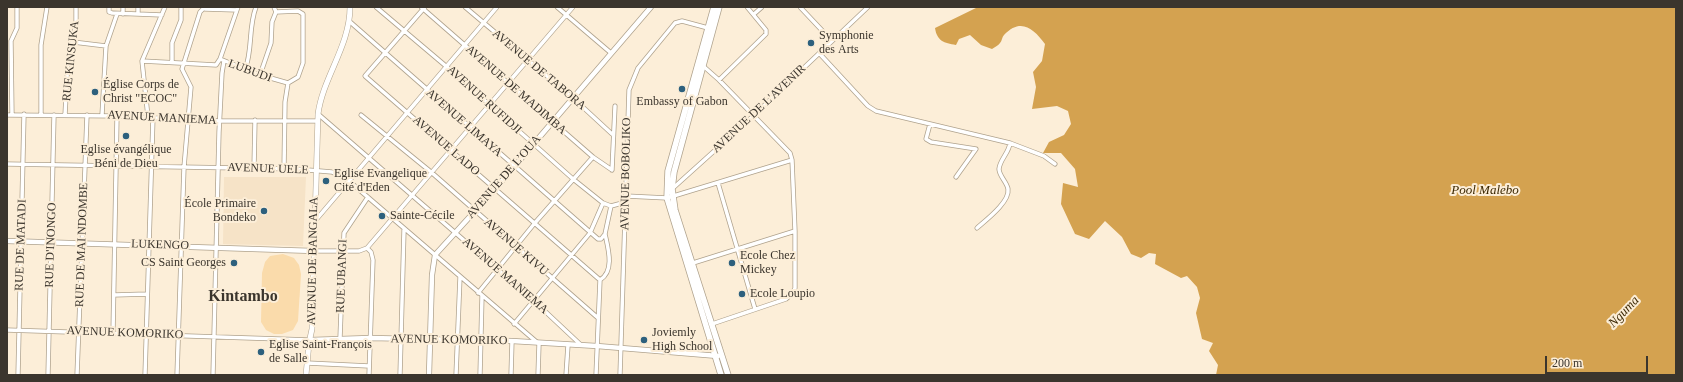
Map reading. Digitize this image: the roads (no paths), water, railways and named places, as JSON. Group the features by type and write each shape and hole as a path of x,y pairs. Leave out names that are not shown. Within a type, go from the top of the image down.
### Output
{"main road":[{"name":"AVENUE DE BANGALA","path":"306,375 306,363 310,340 318,114 350,21 350,7"},
{"path":"700,65 714,7"},
{"path":"719,7 668,172 670,194 721,375"},
{"path":"670,194 728,375"}],"street":[{"path":"12,115 11,41 17,28 17,7"},
{"path":"41,114 41,45 47,7"},
{"name":"RUE KINSUKA","path":"65,115 68,59 76,25 76,7"},
{"path":"109,7 110,13 162,15"},
{"path":"123,7 123,14"},
{"path":"138,7 138,14"},
{"path":"148,117 142,61 165,7"},
{"path":"172,62 172,41 181,20 181,7"},
{"path":"245,70 250,53 252,20 256,7"},
{"path":"260,75 271,43 272,22 276,12 274,7"},
{"name":"AVENUE RUFIDJI","path":"376,7 447,67 573,179 603,203 611,206"},
{"name":"AVENUE DE TABORA","path":"465,7 573,98 612,134"},
{"path":"314,222 498,7"},
{"path":"557,7 611,53"},
{"path":"314,250 359,252 367,248 489,104 574,7"},
{"name":"AVENUE DE L’OUA","path":"435,254 495,189 651,7"},
{"path":"720,80 766,34 766,30 747,7"},
{"path":"754,14 762,7"},
{"path":"800,7 832,41"},
{"name":"AVENUE DE L'AVENIR","path":"670,194 868,7"},
{"path":"177,375 184,167 189,119 190,87 182,72 200,12 205,8 237,8"},
{"name":"LUBUDI","path":"237,8 222,60 245,70 288,83"},
{"path":"385,52 423,8"},
{"name":"AVENUE DE MADIMBA","path":"423,8 552,122 593,157 612,170 612,134"},
{"path":"276,12 299,11 303,14 303,63 298,77 288,83 284,120 284,169"},
{"path":"102,115 106,46 117,14"},
{"name":"AVENUE LIMAYA","path":"350,21 598,240 605,234"},
{"name":"AVENUE BOBOLIKO","path":"620,375 628,95 636,71 678,21 708,28"},
{"path":"72,42 106,46"},
{"name":"AVENUE LADO","path":"385,52 365,76 408,112 450,151 570,256 600,280"},
{"path":"819,53 868,106 876,111 1010,143 1044,156 1056,164"},
{"path":"142,61 184,62 216,65 222,60"},
{"path":"213,375 222,60"},
{"path":"700,65 720,80 786,149 792,160 795,231 795,288 792,294 786,299 712,324"},
{"path":"612,134 614,106"},
{"name":"RUE DE MATADI","path":"18,375 24,114"},
{"name":"AVENUE MANIEMA","path":"318,114 533,300 581,345"},
{"name":"AVENUE MANIEMA","path":"7,115 102,115 220,121 318,121"},
{"name":"RUE D'INONGO","path":"48,375 54,115"},
{"name":"RUE DE MAI NDOMBE","path":"77,375 87,115"},
{"name":"AVENUE KIVU","path":"361,115 431,172 598,318"},
{"path":"113,333 117,116"},
{"path":"145,375 153,117"},
{"path":"254,168 255,120"},
{"path":"930,124 926,139 931,142 976,149 956,177"},
{"path":"977,228 999,207 1007,196 1008,189 999,172 1000,164 1010,148 1010,143"},
{"path":"478,292 534,224 593,157"},
{"path":"626,196 670,194 718,183 792,160"},
{"name":"AVENUE UELE","path":"7,164 219,167 315,170 336,173 349,181 368,197 404,230 435,254 514,324 539,344"},
{"path":"718,183 736,249 755,309"},
{"name":"RUE UBANGI","path":"340,338 342,252 345,230 368,197"},
{"path":"596,375 600,280 608,271 609,253 605,234 611,206 626,202"},
{"path":"514,324 590,233 603,203"},
{"path":"400,375 404,230"},
{"path":"693,262 795,231"},
{"name":"LUKENGO","path":"7,241 314,250"},
{"path":"367,248 371,252 373,260 369,366 370,375"},
{"path":"429,375 432,275 435,254"},
{"path":"456,375 456,341 460,277"},
{"path":"114,294 147,294"},
{"path":"480,375 482,296"},
{"name":"AVENUE KOMORIKO","path":"7,330 310,340 370,338 401,340 430,339 456,341 512,341 539,344 568,344 708,354 715,357 722,355"},
{"path":"511,375 512,341"},
{"path":"538,375 539,344"},
{"path":"566,375 568,344"},
{"path":"306,363 369,366"}],"water":[{"name":"Pool Malebo","path":"978,7 1676,7 1676,375 1216,375 1218,365 1209,351 1213,343 1202,339 1196,313 1200,298 1197,287 1187,276 1181,278 1155,264 1156,254 1149,253 1141,258 1131,254 1122,237 1105,221 1089,239 1075,234 1061,204 1063,183 1078,187 1075,169 1061,153 1043,153 1049,142 1064,135 1071,124 1068,111 1057,106 1032,109 1036,87 1033,72 1042,61 1045,44 1041,39 1032,30 1022,26 1010,30 1003,36 999,44 992,49 981,45 970,35 959,39 956,45 942,41 937,36 935,28"}],"place":[{"name":"Symphonie des Arts","path":"811,43"},
{"name":"Embassy of Gabon","path":"682,89"},
{"name":"Église Corps de Christ \"ECOC\"","path":"95,92"},
{"name":"Eglise évangélique Béni de Dieu","path":"126,136"},
{"name":"Eglise Evangelique Cité d'Eden","path":"326,181"},
{"name":"École Primaire Bondeko","path":"264,211"},
{"name":"Sainte-Cécile","path":"382,216"},
{"name":"CS Saint Georges","path":"234,263"},
{"name":"Ecole Chez Mickey","path":"732,263"},
{"name":"Ecole Loupio","path":"742,294"},
{"name":"Joviemly High School","path":"644,340"},
{"name":"Eglise Saint-François de Salle","path":"261,352"}],"district":[{"name":"Kintambo","path":"243,297"}],"water label":[{"name":"Nguma","path":"1624,312"}]}
